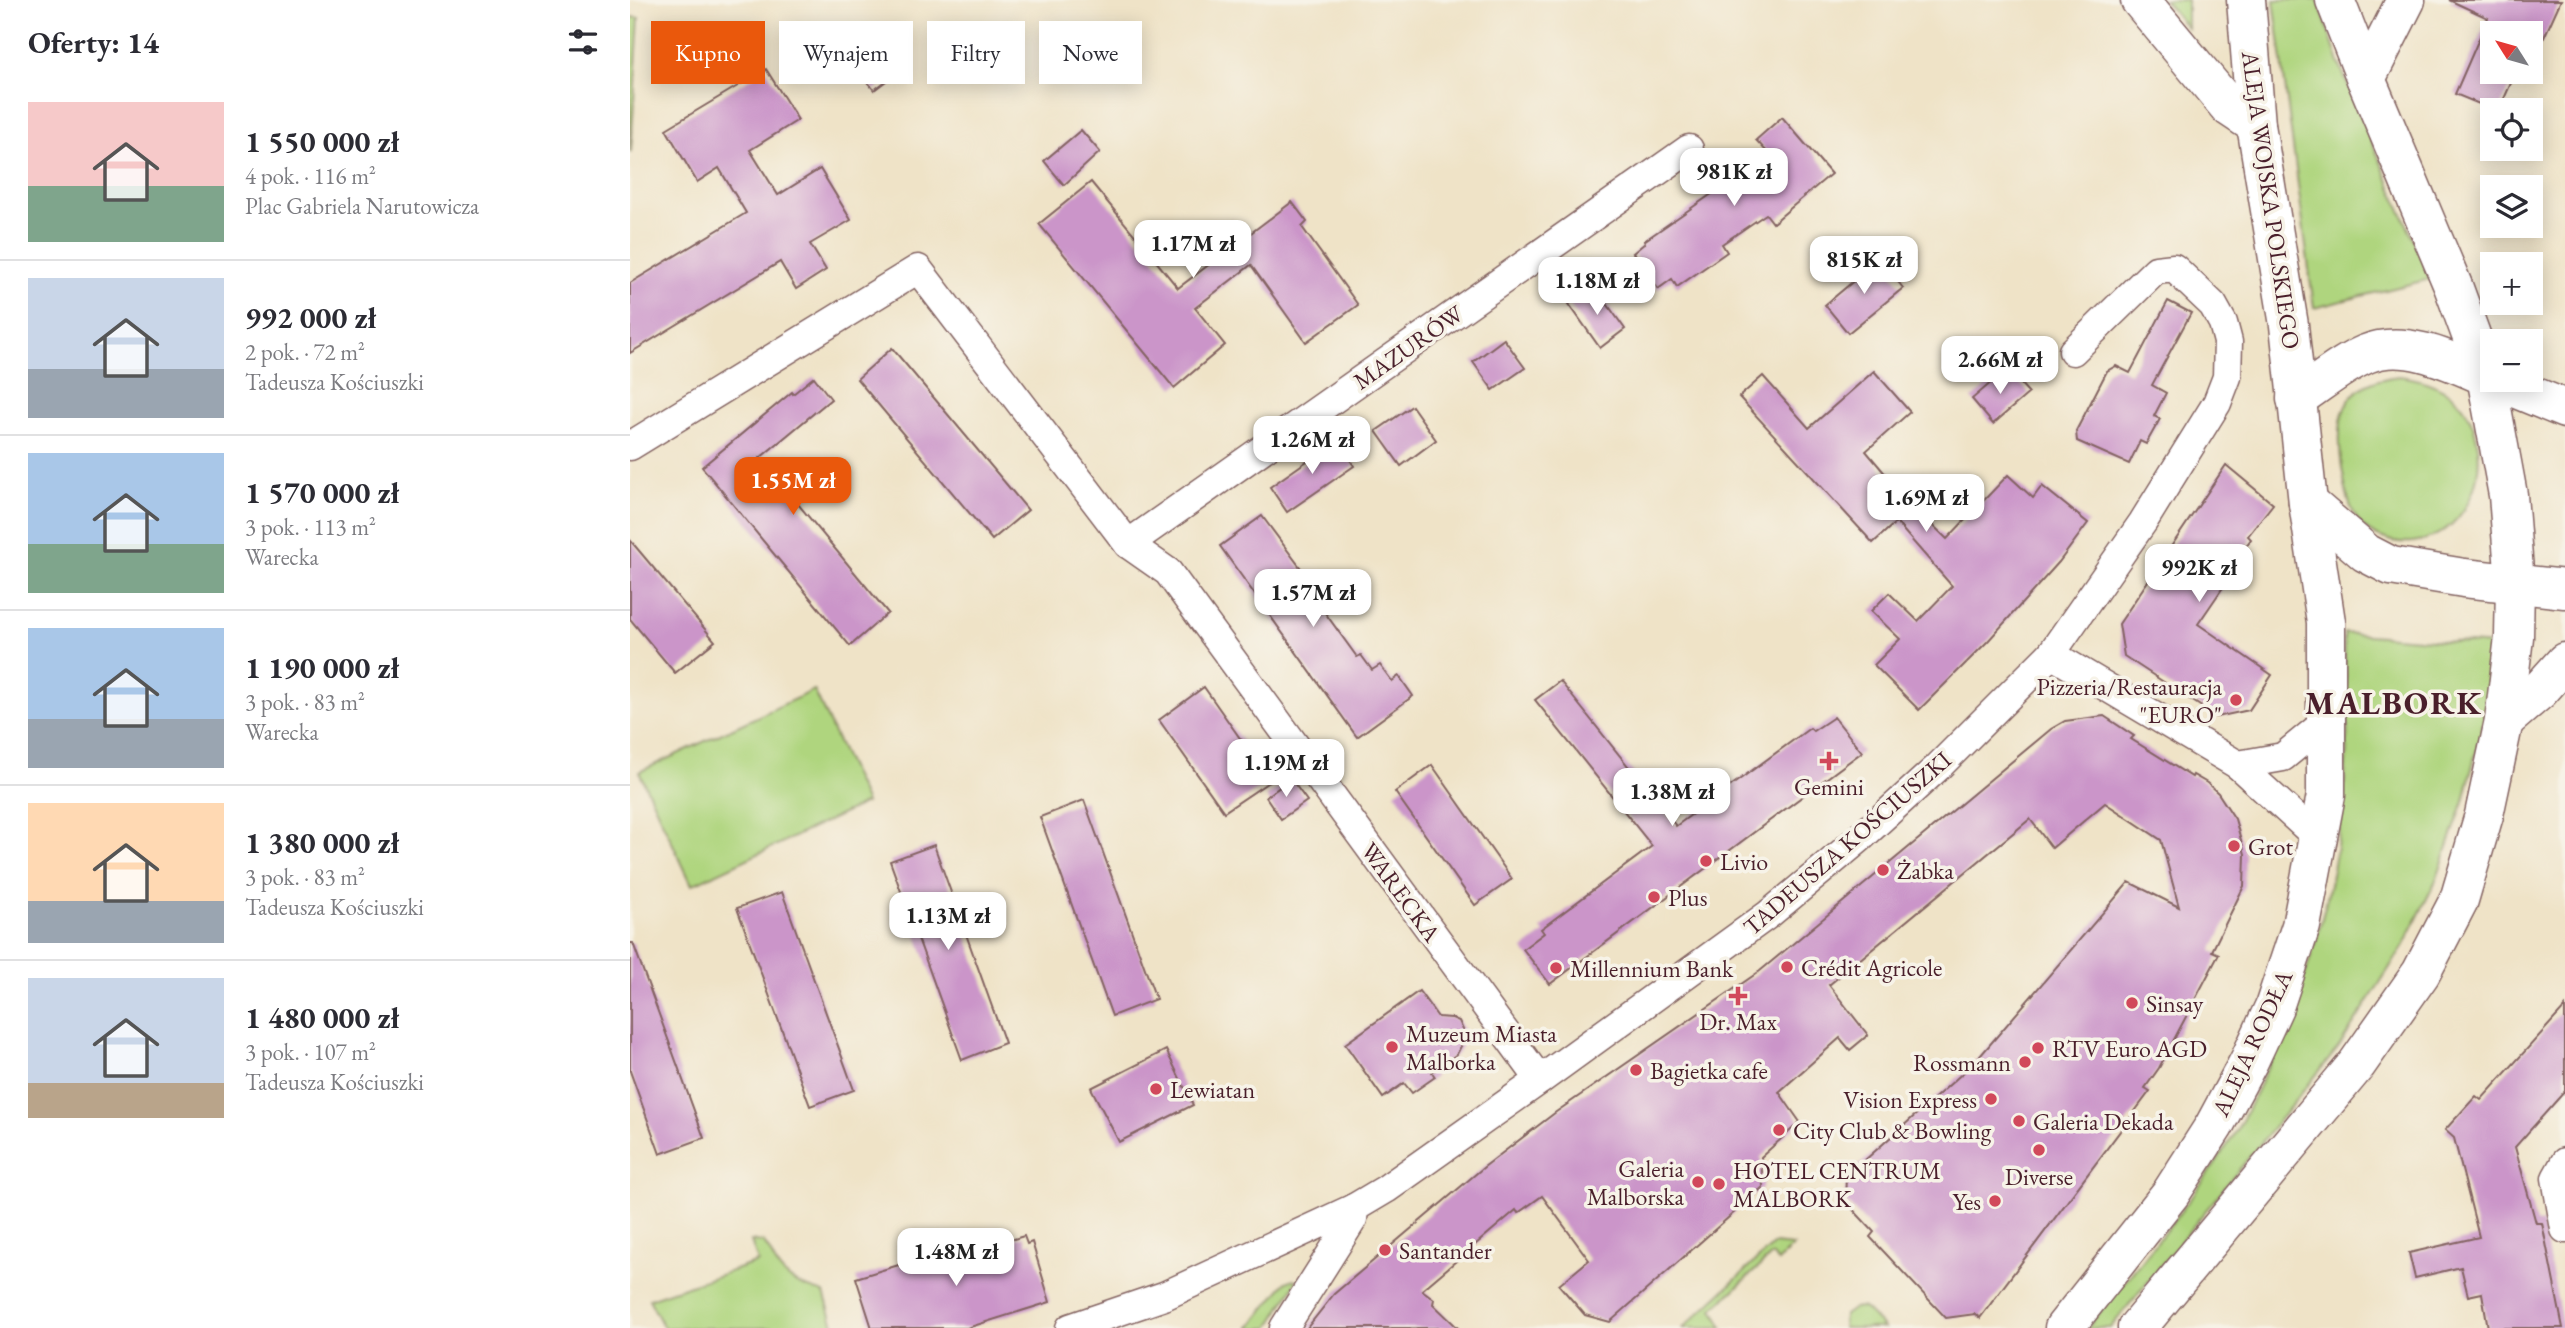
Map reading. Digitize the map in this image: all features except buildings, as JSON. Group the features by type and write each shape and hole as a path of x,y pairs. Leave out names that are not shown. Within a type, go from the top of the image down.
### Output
{"main road":[{"path":"2140,0 2229,107 2256,125"},
{"name":"ALEJA WOJSKA POLSKIEGO","path":"2246,0 2256,125 2285,303 2308,503"},
{"path":"2335,0 2480,351"},
{"path":"2366,79 2406,0"},
{"path":"2296,399 2351,362 2369,353 2396,348 2428,354 2480,374"},
{"path":"2137,1328 2357,1064 2421,973 2459,900 2484,816 2504,721 2514,637 2515,583 2508,495 2493,392"},
{"path":"2524,392 2565,409"},
{"path":"2308,503 2366,553 2391,566 2565,589"},
{"name":"ALEJA RODŁA","path":"2064,1328 2171,1193 2214,1126 2274,1007 2301,926 2326,795 2328,720 2326,622 2308,503"},
{"path":"2504,721 2539,691 2565,662"}],"street":[{"name":"MAZURÓW","path":"1128,544 1689,149"},
{"name":"TADEUSZA KOŚCIUSZKI","path":"1070,1328 1164,1296 1354,1208 1386,1189 1687,975 1787,899 1859,839 1938,767 2051,654 2143,522 2217,403 2227,377 2228,342 2223,323 2213,305 2174,268 2156,270 2073,351"},
{"name":"WARECKA","path":"630,446 918,269 1128,544 1168,572 1541,1080"},
{"path":"2051,654 2238,765 2319,839"},
{"path":"2238,765 2283,757 2328,720"},
{"path":"2565,1162 2556,1178 2565,1229"},
{"path":"1284,1328 1353,1219 1354,1208"}],"green space":[{"path":"2164,0 2187,0 2187,28"},
{"path":"2274,0 2318,0 2340,66 2430,279 2314,308"},
{"path":"630,17 639,18 631,152 630,152"},
{"path":"2399,376 2435,386 2458,401 2473,427 2478,448 2478,469 2473,490 2464,509 2451,525 2434,536 2413,542 2384,538 2360,523 2348,497 2340,450 2341,418 2353,395 2364,386"},
{"path":"2344,633 2493,645 2485,715 2464,801 2437,878 2404,945 2339,1047 2110,1328 2087,1328 2181,1211 2232,1138 2270,1062 2302,984 2325,907 2340,828 2347,730"},
{"path":"814,690 866,803 692,885 639,772"},
{"path":"751,1241 763,1242 779,1269 790,1279 824,1293 835,1328 664,1328 649,1299 758,1262"},
{"path":"1774,1244 1793,1246 1778,1261 1772,1255 1713,1309 1723,1328 1683,1328"},
{"path":"1294,1279 1297,1281 1269,1328 1249,1328 1286,1282"},
{"path":"1861,1307 1884,1328 1843,1328 1844,1315"}],"place":[{"name":"Pizzeria/Restauracja \"EURO\"","path":"2236,700"},
{"name":"Gemini","path":"1829,761"},
{"name":"Grot","path":"2234,846"},
{"name":"Livio","path":"1706,861"},
{"name":"Żabka","path":"1883,870"},
{"name":"Plus","path":"1654,897"},
{"name":"Crédit Agricole","path":"1787,967"},
{"name":"Millennium Bank","path":"1556,968"},
{"name":"Dr. Max","path":"1738,996"},
{"name":"Sinsay","path":"2132,1003"},
{"name":"Muzeum Miasta Malborka","path":"1392,1047"},
{"name":"RTV Euro AGD","path":"2038,1048"},
{"name":"Rossmann","path":"2025,1062"},
{"name":"Bagietka cafe","path":"1636,1070"},
{"name":"Lewiatan","path":"1156,1089"},
{"name":"Vision Express","path":"1991,1099"},
{"name":"Galeria Dekada","path":"2019,1121"},
{"name":"City Club & Bowling","path":"1779,1130"},
{"name":"Diverse","path":"2039,1150"},
{"name":"Galeria Malborska","path":"1698,1182"},
{"name":"HOTEL CENTRUM MALBORK","path":"1719,1184"},
{"name":"Yes","path":"1995,1201"},
{"name":"Santander","path":"1385,1250"}],"district":[{"name":"MALBORK","path":"2394,703"}]}
